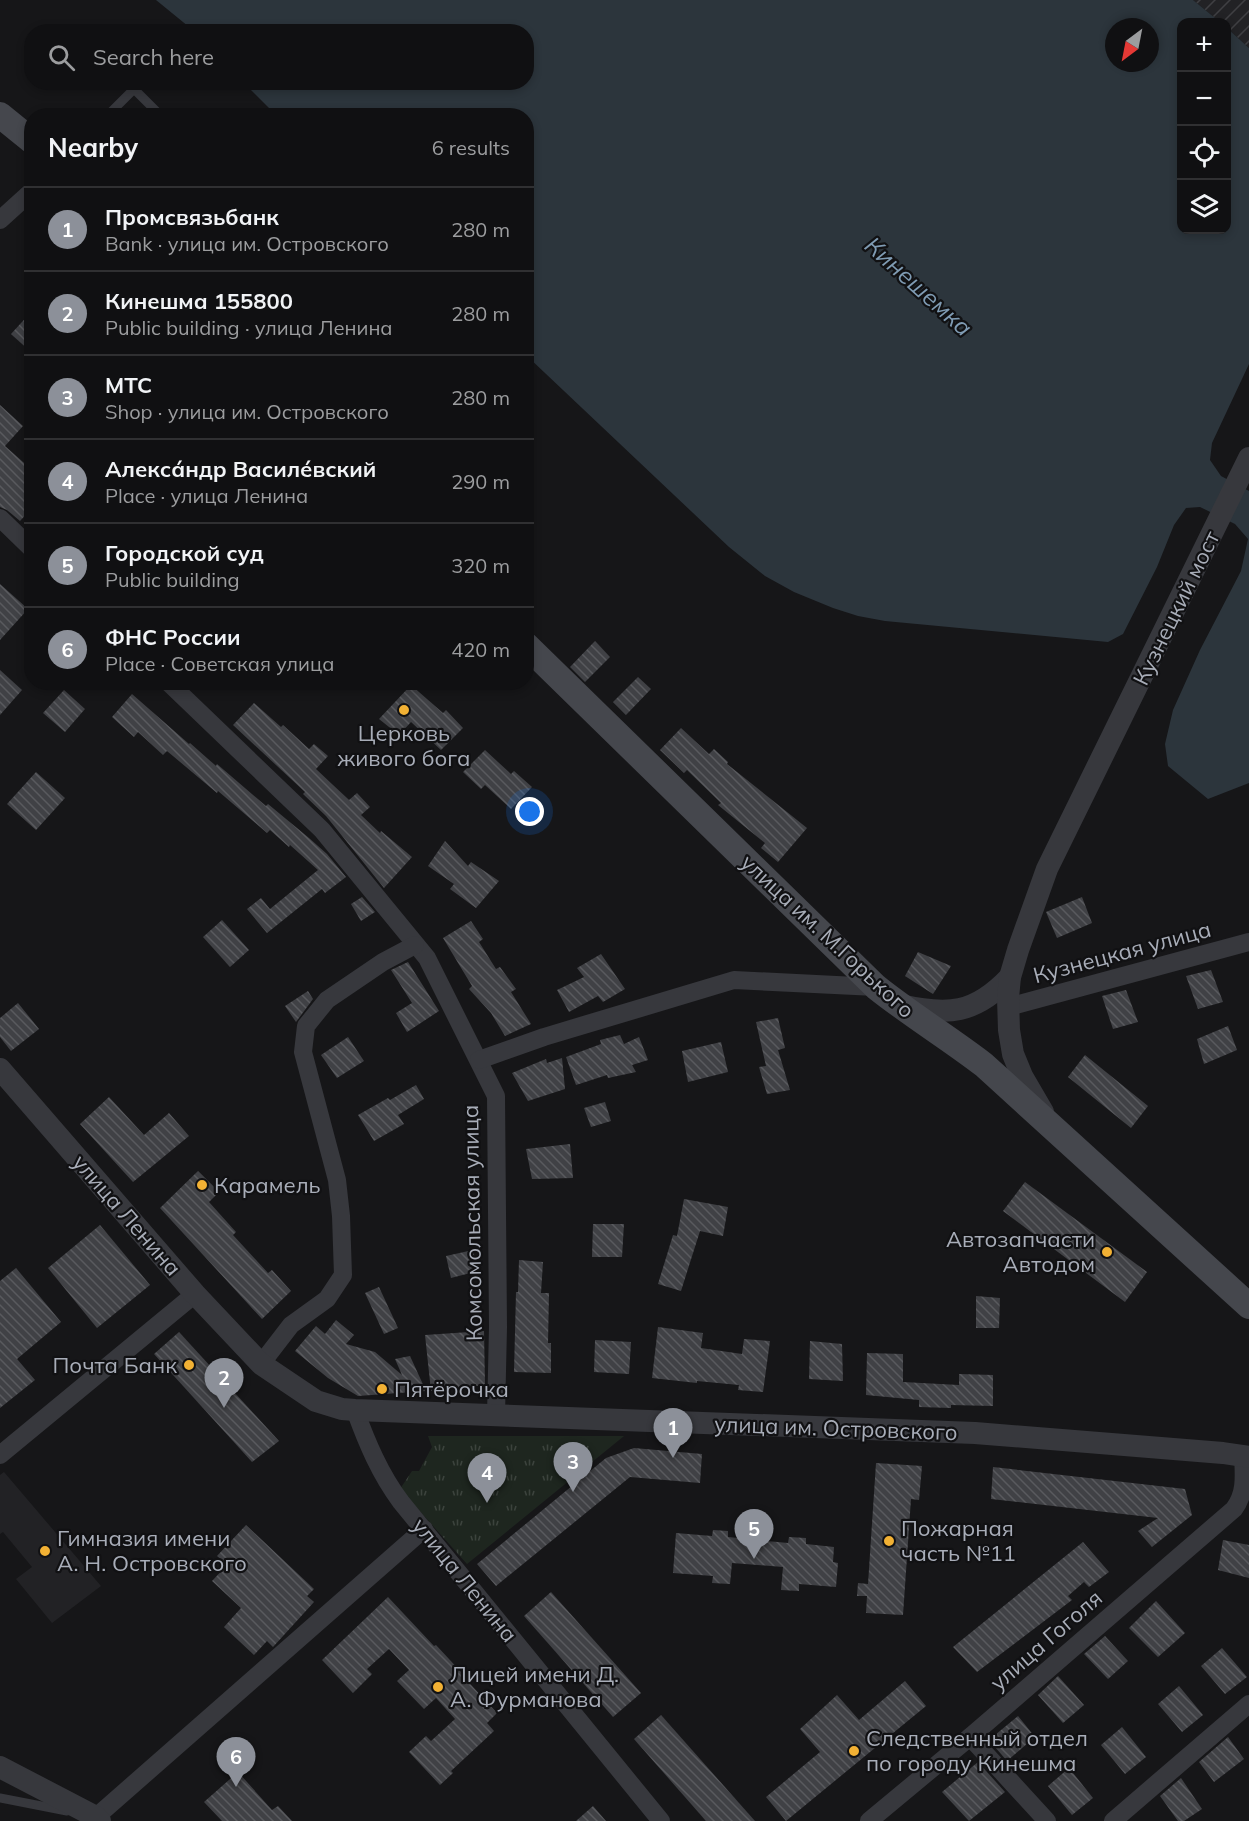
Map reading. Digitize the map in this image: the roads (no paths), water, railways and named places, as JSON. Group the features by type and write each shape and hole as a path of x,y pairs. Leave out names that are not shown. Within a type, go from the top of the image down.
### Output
{"main road":[{"path":"0,116 24,135"},
{"name":"улица им. М.Горького","path":"534,653 876,987 984,1065 1249,1306"}],"street":[{"path":"0,220 24,198"},
{"name":"Кузнецкий мост","path":"1052,1126 1030,1092 1013,1054 1008,1007 1010,977 1047,868 1249,458"},
{"path":"0,518 24,541"},
{"name":"Комсомольская улица","path":"176,690 322,830 427,958 496,1096 498,1327 496,1415"},
{"name":"Кузнецкая улица","path":"1008,1007 1249,942"},
{"path":"261,1364 291,1325 327,1299 343,1275 337,1180 303,1052 306,1026 327,1000 383,962 415,945"},
{"path":"897,1004 929,1011 951,1012 984,999 1000,988 1010,977"},
{"path":"479,1060 544,1037 734,980 876,987"},
{"name":"улица Ленина","path":"0,1069 195,1294 261,1364 316,1401"},
{"path":"0,1455 195,1294"},
{"name":"улица им. Островского","path":"316,1401 342,1409 356,1410 975,1433 1223,1453 1246,1457"},
{"name":"улица Ленина","path":"356,1410 363,1432 386,1482 662,1821"},
{"name":"улица Гоголя","path":"869,1821 1234,1509 1245,1486 1246,1457"},
{"path":"0,1767 98,1819 424,1529"},
{"path":"1113,1821 1249,1704"},
{"path":"970,1737 1047,1821"}],"lane":[{"path":"113,108 128,90"},
{"path":"135,90 153,108"},
{"path":"0,1798 98,1819"}],"water":[{"name":"Кинешемка","path":"156,0 1193,0 1215,18 1177,18 1177,234 1231,234 1231,32 1249,48 1249,364 1212,443 1210,460 1221,476 1249,491 1249,783 1208,799 1168,766 1165,744 1173,710 1200,650 1241,571 1248,539 1235,524 1200,507 1186,508 1174,525 1157,567 1123,634 1108,642 885,621 858,616 794,592 765,576 729,547 534,363 534,108 269,108 251,90 534,90 534,24 185,24"}],"place":[{"name":"Церковь живого бога","path":"404,710"},
{"name":"Карамель","path":"202,1185"},
{"name":"Автозапчасти Автодом","path":"1107,1252"},
{"name":"Почта Банк","path":"189,1365"},
{"name":"Пятёрочка","path":"382,1389"},
{"name":"Кинешма 155800","path":"224,1408"},
{"name":"Промсвязьбанк","path":"673,1458"},
{"name":"МТС","path":"573,1492"},
{"name":"Алекса́ндр Василе́вский","path":"487,1503"},
{"name":"Пожарная часть №11","path":"889,1541"},
{"name":"Гимназия имени А. Н. Островского","path":"45,1551"},
{"name":"Городской суд","path":"754,1559"},
{"name":"Лицей имени Д. А. Фурманова","path":"438,1687"},
{"name":"Следственный отдел по городу Кинешма","path":"854,1751"},
{"name":"ФНС России","path":"236,1787"}]}
